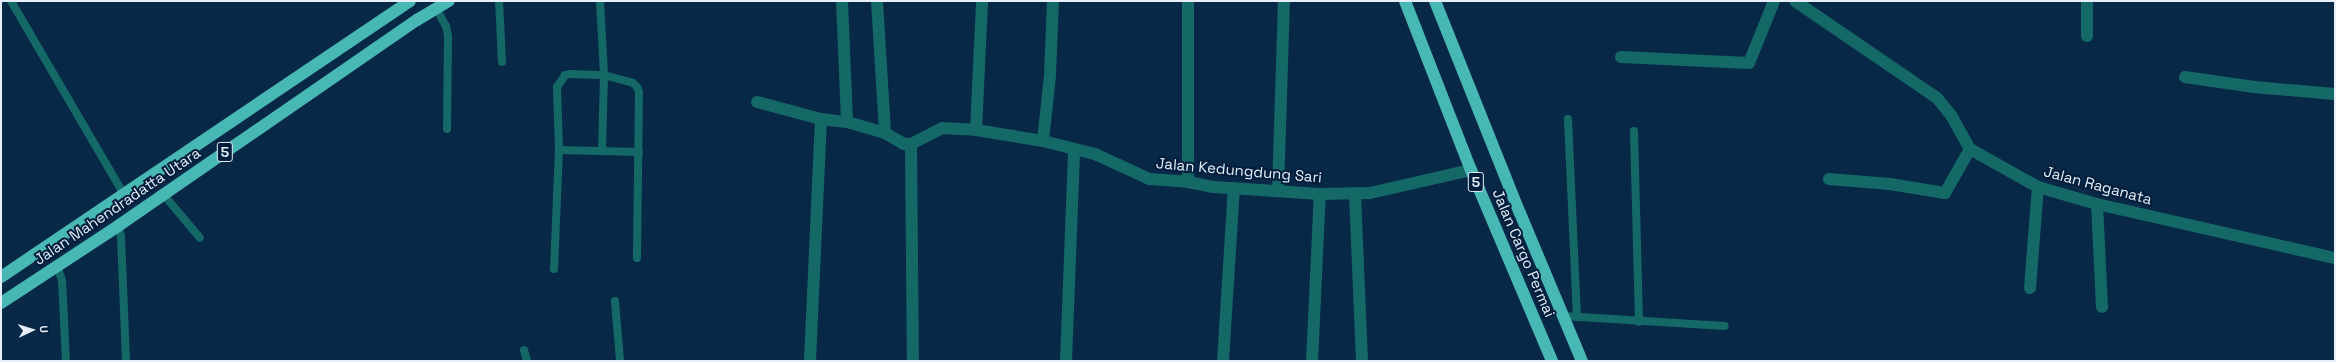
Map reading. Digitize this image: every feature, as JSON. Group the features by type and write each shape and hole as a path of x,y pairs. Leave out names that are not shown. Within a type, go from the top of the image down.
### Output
{"highway":[{"name":"Jalan Mahendradatta Utara","path":"1,277 410,1"},
{"name":"Jalan Mahendradatta Utara","path":"1,302 118,226 417,20 437,10 449,1"},
{"name":"Jalan Cargo Permai","path":"1405,1 1471,170 1552,361"},
{"name":"Jalan Cargo Permai","path":"1435,1 1520,213 1582,361"}],"street":[{"path":"842,1 847,122"},
{"path":"876,1 885,133"},
{"path":"976,130 982,1"},
{"path":"1043,141 1050,75 1053,1"},
{"path":"1188,1 1188,182"},
{"path":"1278,191 1284,1"},
{"path":"1621,57 1749,63 1774,1"},
{"path":"2087,1 2087,36"},
{"path":"1801,3 1937,98 1951,115 1970,149 1946,193 1890,184 1830,179"},
{"path":"2185,78 2254,87 2335,94"},
{"path":"757,102 821,119 847,122 885,133 904,144 911,144 913,361"},
{"path":"810,361 821,119"},
{"name":"Jalan Kedungdung Sari","path":"911,144 942,128 976,130 1043,141 1106,158 1144,178 1234,188 1320,194 1355,194 1390,190 1471,170"},
{"path":"1066,361 1074,149"},
{"name":"Jalan Raganata","path":"1970,149 2038,187 2097,204 2335,258"},
{"path":"2030,288 2038,187"},
{"path":"1222,361 1234,188"},
{"path":"1312,361 1320,194"},
{"path":"1355,194 1362,361"},
{"path":"2097,204 2102,307"}],"lane":[{"path":"11,1 124,194"},
{"path":"499,1 502,62"},
{"path":"600,1 604,75 602,151"},
{"path":"437,10 446,26 448,36 447,129"},
{"path":"554,269 559,150 559,82 564,75 571,74 604,75 633,83 639,92 637,258"},
{"path":"1568,119 1577,317"},
{"path":"1634,131 1639,322"},
{"path":"559,150 639,152"},
{"path":"163,194 200,238"},
{"path":"118,226 121,236 126,361"},
{"path":"57,265 62,280 66,361"},
{"path":"615,301 620,361"},
{"path":"1564,316 1639,322 1725,326"},
{"path":"524,350 527,361"}]}
